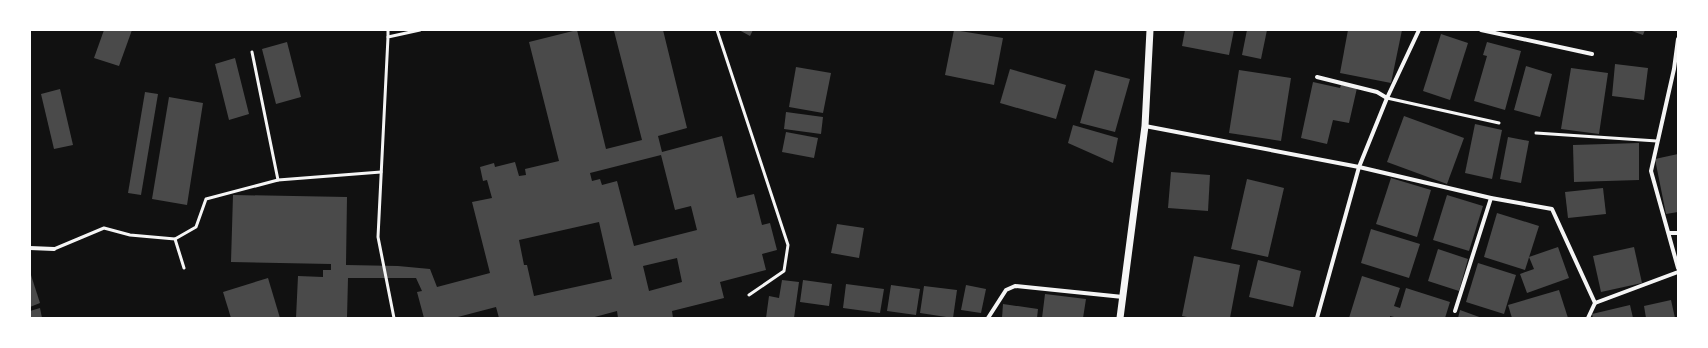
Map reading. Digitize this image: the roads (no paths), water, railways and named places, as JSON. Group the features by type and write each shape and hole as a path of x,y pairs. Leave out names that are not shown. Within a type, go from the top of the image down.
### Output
{"street":[{"path":"1120,318 1145,126 1150,30"},
{"path":"1316,318 1359,166 1387,98 1419,30"},
{"path":"1480,30 1592,54"},
{"path":"1678,39 1674,69 1651,171 1678,268"},
{"path":"1317,77 1377,92 1387,98"},
{"path":"1145,126 1359,166 1491,198 1552,209 1595,303"},
{"path":"1455,311 1491,198"},
{"path":"1669,233 1678,234"},
{"path":"30,248 54,249"},
{"path":"1588,318 1595,303 1678,272"},
{"path":"988,318 1006,290 1015,286 1123,297"}],"lane":[{"path":"388,30 378,237 394,318"},
{"path":"388,37 420,30"},
{"path":"718,30 788,245 784,271 749,295"},
{"path":"252,52 278,180"},
{"path":"1387,98 1499,124"},
{"path":"1536,133 1657,140"},
{"path":"54,249 104,228 130,235 175,239 196,227 206,199 278,180 381,172"},
{"path":"175,239 184,268"}]}
